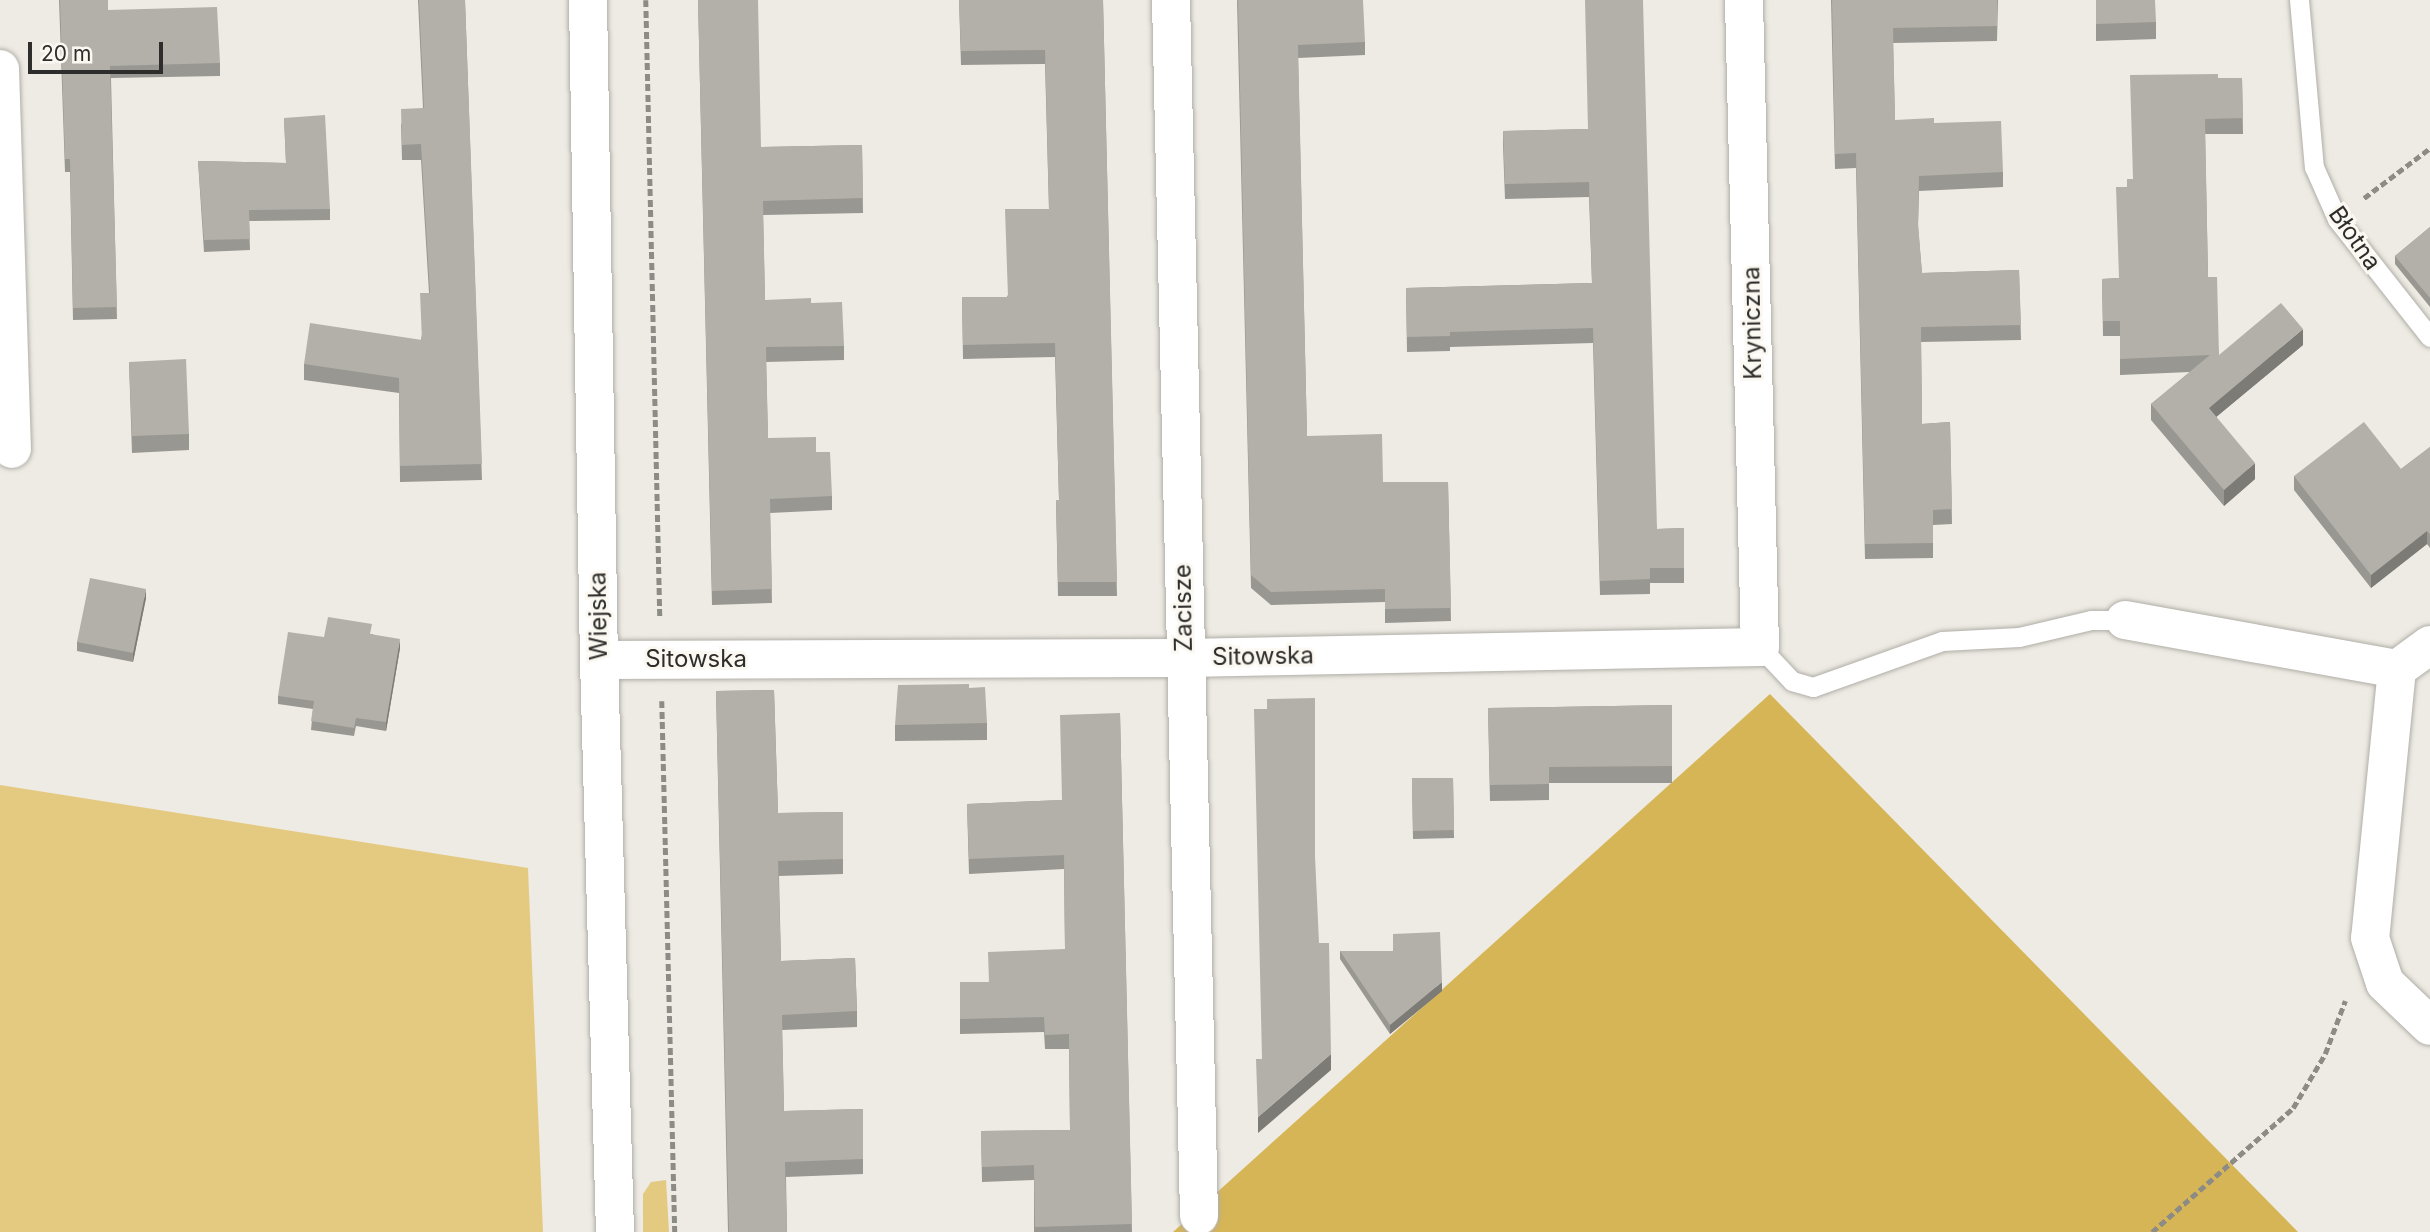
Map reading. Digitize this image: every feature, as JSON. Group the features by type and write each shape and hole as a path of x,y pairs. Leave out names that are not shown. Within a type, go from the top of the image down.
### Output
{"street":[{"name":"Wiejska","path":"588,0 598,660 615,1232"},
{"name":"Zacisze","path":"1171,0 1184,658 1199,1216"},
{"name":"Kryniczna","path":"1744,0 1760,647"},
{"path":"0,69 12,449"},
{"path":"2125,620 2397,669 2430,645"},
{"name":"Sitowska","path":"598,660 1184,658 1760,647"},
{"path":"2397,669 2370,938 2385,982 2430,1026"}],"lane":[{"name":"Błotna","path":"2299,0 2314,167 2337,219 2430,337"},
{"path":"1760,647 1793,681 1813,687 1942,641 2020,637 2091,620 2125,620"}],"path":[{"path":"2337,219 2430,148"},
{"path":"2152,1232 2293,1108 2325,1054 2370,938"}],"shaded area":[{"path":"1770,694 2298,1232 1173,1232"},
{"path":"0,785 528,868 543,1232 0,1232"},
{"path":"666,1180 669,1232 643,1232 643,1194 651,1182"}],"building":[{"path":"60,0 108,0 108,10 217,7 220,63 110,66 117,307 73,308 70,159 65,159"},
{"path":"419,0 465,0 482,464 400,466 399,378 304,364 310,323 422,340 420,293 430,293 421,144 402,145 401,109 424,108"},
{"path":"698,0 758,0 761,147 862,145 863,198 763,201 765,300 811,298 811,303 842,302 844,346 766,347 768,438 816,437 816,452 830,452 832,496 770,499 772,589 712,591"},
{"path":"959,0 1103,0 1117,582 1058,582 1055,343 963,345 962,297 1008,297 1005,209 1049,209 1045,50 961,51"},
{"path":"1238,0 1363,0 1365,42 1298,45 1307,436 1382,434 1383,482 1448,482 1451,608 1385,609 1385,589 1271,592 1251,575"},
{"path":"1585,0 1643,0 1657,529 1684,528 1684,568 1650,568 1650,579 1600,581 1593,328 1450,332 1450,336 1407,337 1406,288 1592,283 1589,182 1505,184 1503,131 1588,129"},
{"path":"1832,0 1997,0 1997,26 1893,28 1895,120 1934,118 1934,123 2001,121 2003,172 1919,176 1918,223 1922,273 2019,270 2021,325 1921,327 1922,424 1950,422 1952,509 1933,510 1933,543 1865,544 1856,153 1835,154"},
{"path":"2096,0 2155,0 2156,22 2096,24"},
{"path":"2218,74 2218,78 2242,78 2243,118 2205,119 2208,277 2217,277 2219,355 2281,303 2303,329 2209,408 2255,463 2224,490 2151,404 2210,355 2120,359 2120,321 2103,321 2102,279 2119,278 2116,187 2127,187 2127,179 2133,179 2130,75"},
{"path":"325,115 330,209 249,210 250,239 204,240 198,161 286,163 284,118"},
{"path":"2430,227 2430,298 2395,256"},
{"path":"186,359 189,434 132,436 129,362"},
{"path":"2364,422 2401,469 2430,447 2430,534 2427,531 2371,575 2294,476"},
{"path":"90,578 146,589 133,653 77,642"},
{"path":"328,617 372,624 370,634 400,639 386,722 356,718 354,728 311,721 314,701 278,696 288,632 324,637"},
{"path":"969,684 969,688 985,687 987,723 895,725 898,685"},
{"path":"774,690 778,813 843,812 843,859 778,861 781,961 855,958 857,1011 782,1015 784,1111 863,1109 863,1159 785,1162 787,1232 729,1232 716,691"},
{"path":"1315,698 1315,856 1319,943 1329,943 1331,1054 1258,1117 1256,1059 1262,1059 1254,709 1267,709 1267,699"},
{"path":"1672,705 1672,766 1549,767 1549,784 1490,785 1488,708"},
{"path":"1120,713 1132,1224 1035,1227 1034,1165 982,1167 981,1131 1070,1130 1069,1034 1045,1035 1044,1017 960,1019 960,982 989,982 988,952 1065,949 1064,855 969,859 967,804 1062,800 1060,715"},
{"path":"1412,778 1453,778 1454,830 1413,831"},
{"path":"1440,932 1442,982 1390,1025 1340,951 1393,951 1393,934"}]}
